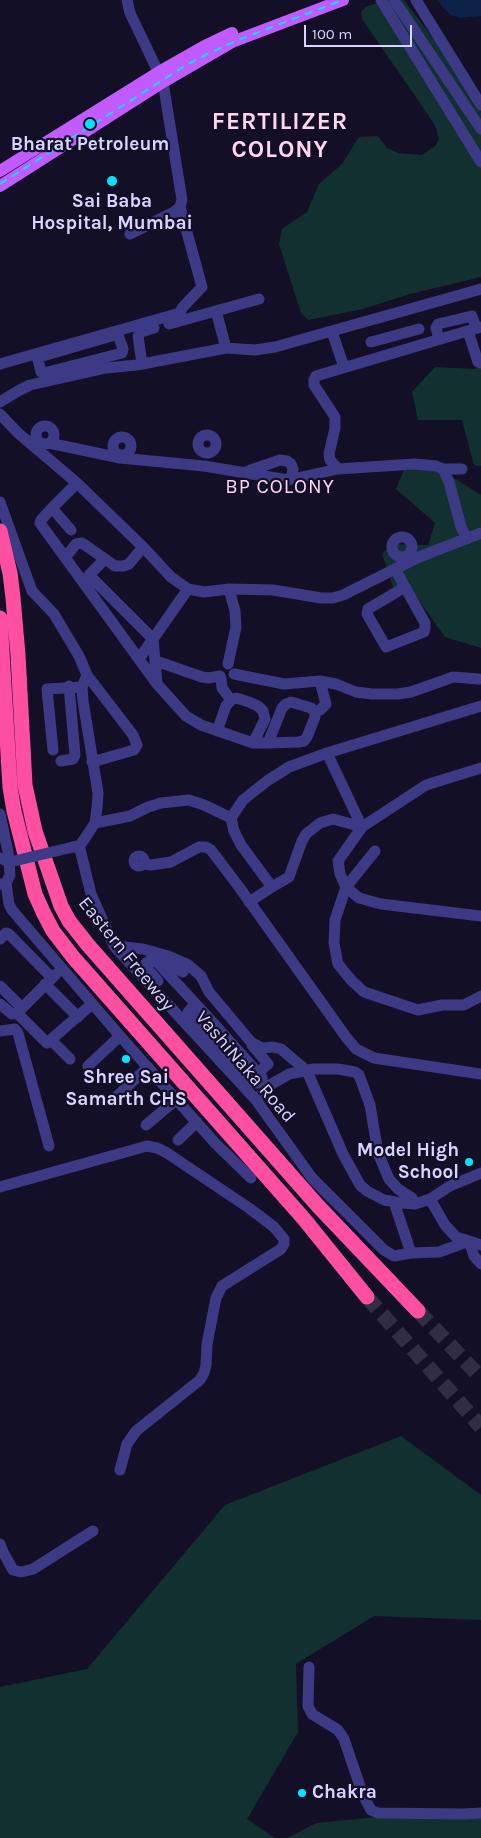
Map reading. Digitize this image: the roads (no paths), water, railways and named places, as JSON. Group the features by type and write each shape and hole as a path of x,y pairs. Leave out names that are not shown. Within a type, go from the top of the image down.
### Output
{"highway":[{"name":"Eastern Freeway","path":"0,531 10,573 13,598 25,785 35,831 61,906 69,921 318,1206 418,1311"},
{"name":"Eastern Freeway","path":"0,618 10,787 14,811 35,894 53,931 304,1219 367,1297"}],"main road":[{"path":"277,20 318,0"},
{"path":"0,186 9,171 44,152 205,51 277,20 343,0"}],"street":[{"path":"0,364 180,313 182,308 202,288 180,207 182,200 161,77 130,13 127,0"},
{"path":"381,0 481,162"},
{"path":"394,0 481,128"},
{"path":"416,0 481,105"},
{"path":"130,234 174,212 180,207"},
{"path":"105,362 142,364 226,348 255,350 276,347 481,288"},
{"path":"142,364 139,333 259,299"},
{"path":"216,311 226,348"},
{"path":"338,468 330,460 329,454 335,428 335,417 314,385 314,380 320,374 440,339 476,325 478,362 481,363"},
{"path":"384,355 376,341 419,329"},
{"path":"332,332 344,367"},
{"path":"407,332 412,347"},
{"path":"0,402 30,385 105,362 123,352 118,335 39,357 38,360 41,372 44,373 83,368"},
{"path":"0,414 18,433 77,483 171,577 188,589 204,592 229,588 274,590 321,598 332,598 343,595 398,567 415,553"},
{"path":"18,433 43,442 120,456 204,466 288,480 338,468 415,464 436,466 442,469 462,469"},
{"path":"204,466 205,453"},
{"path":"244,472 280,460 287,461 293,469 288,480"},
{"path":"442,469 449,482 461,527 467,539"},
{"path":"77,483 40,520 40,523 85,578 122,637 158,684 186,716 201,725 253,743 268,743 304,741 315,717 315,712"},
{"path":"0,502 32,592 54,614 79,656 87,675 132,734 137,746 134,750 92,762"},
{"path":"52,508 71,530"},
{"path":"396,554 405,556 467,539 481,533"},
{"path":"405,587 368,609 367,614 386,647 424,632 425,629 425,623 405,587 392,545 398,538 408,538 415,553"},
{"path":"68,554 76,544 82,543 115,566 129,564 143,547"},
{"path":"85,578 105,559"},
{"path":"85,578 153,639 158,684"},
{"path":"156,661 202,677 220,677 228,680 236,626 235,611 229,588"},
{"path":"139,659 188,589"},
{"path":"122,637 136,622"},
{"path":"231,669 284,684 320,681 336,684 364,694 411,692 453,677 479,679"},
{"path":"0,858 10,862 76,847 95,823 98,793 84,717 82,687 87,675"},
{"path":"220,677 222,688 231,700"},
{"path":"315,712 326,704 320,681"},
{"path":"53,750 46,690 48,688 69,686 82,687"},
{"path":"61,761 73,759 75,755 69,686"},
{"path":"217,731 226,706 231,700 236,698 249,702 262,710 265,719 253,743"},
{"path":"268,743 282,708 286,704 291,702 311,708 315,712"},
{"path":"272,887 241,845 234,831 231,818 243,800 289,767 327,753 481,706"},
{"path":"327,753 362,827"},
{"path":"481,768 426,784 362,827 338,861 340,874 346,887 360,898 481,916"},
{"path":"95,823 130,816 161,803 189,800 231,818"},
{"path":"0,814 8,852 10,875 3,883 5,904 12,910 90,1006 148,1067 195,1124 252,1178"},
{"path":"250,902 289,877 302,840 306,834 320,823 334,820 362,827"},
{"name":"VashiNaka Road","path":"76,847 91,894 114,946 189,1013 230,1064 312,1178 384,1250 394,1256 439,1252 469,1241"},
{"path":"144,864 152,865 179,860 194,849 206,848 211,850 346,1038 356,1049 374,1058 481,1074"},
{"path":"375,851 346,887 335,920 334,943 338,964 350,980 364,992 418,1010 442,1005 464,1005 481,996"},
{"path":"0,939 6,933 8,934 51,978 90,1006"},
{"path":"28,939 51,978 78,1017"},
{"path":"114,946 143,949 187,964 201,976 209,992 251,1042 262,1048 273,1047 280,1049 307,1070 344,1154 360,1185 367,1191 384,1200 415,1204 430,1199 450,1186 481,1173"},
{"path":"156,961 189,1013 232,1045 262,1080"},
{"path":"152,979 146,963 163,962 183,972"},
{"path":"0,1004 12,1014 19,1011 51,978"},
{"path":"0,986 47,1043 52,1041 90,1006"},
{"path":"0,1031 15,1029 18,1033 49,1146"},
{"path":"232,1045 240,1031 268,1063 256,1100"},
{"path":"88,1066 120,1036"},
{"path":"52,1041 70,1059"},
{"path":"230,1064 255,1083 307,1070 338,1069 355,1072 361,1077 370,1105 378,1153 389,1179 398,1189 412,1198 415,1204"},
{"path":"114,1098 148,1067"},
{"path":"146,1125 175,1101"},
{"path":"178,1140 195,1124"},
{"path":"0,1187 134,1149 152,1147 167,1153 249,1208 274,1227 284,1239 281,1249 222,1286 216,1298 207,1344 204,1372 200,1380 136,1431 127,1444 120,1470"},
{"path":"430,1199 445,1225 456,1237 481,1245"},
{"path":"394,1202 411,1253"},
{"path":"469,1241 474,1256 481,1264"},
{"path":"0,1544 13,1570 22,1572 33,1569 93,1531"},
{"path":"309,1667 308,1706 312,1714 338,1730 344,1739 363,1795 371,1810 378,1813 481,1813"}],"water":[{"path":"438,0 481,0 481,16 460,18 451,15"}],"tunnel":[{"path":"367,1297 481,1427"},
{"path":"418,1311 481,1378"}],"railway":[{"path":"0,184 183,67 205,55 238,40 343,0"}],"place":[{"name":"Bharat Petroleum","path":"90,124"},
{"name":"Sai Baba Hospital, Mumbai","path":"112,181"},
{"name":"Shree Sai Samarth CHS","path":"126,1059"},
{"name":"Model High School","path":"469,1162"},
{"name":"Chakra","path":"302,1793"}],"district":[{"name":"FERTILIZER COLONY","path":"280,136"},
{"name":"BP COLONY","path":"280,487"}]}
